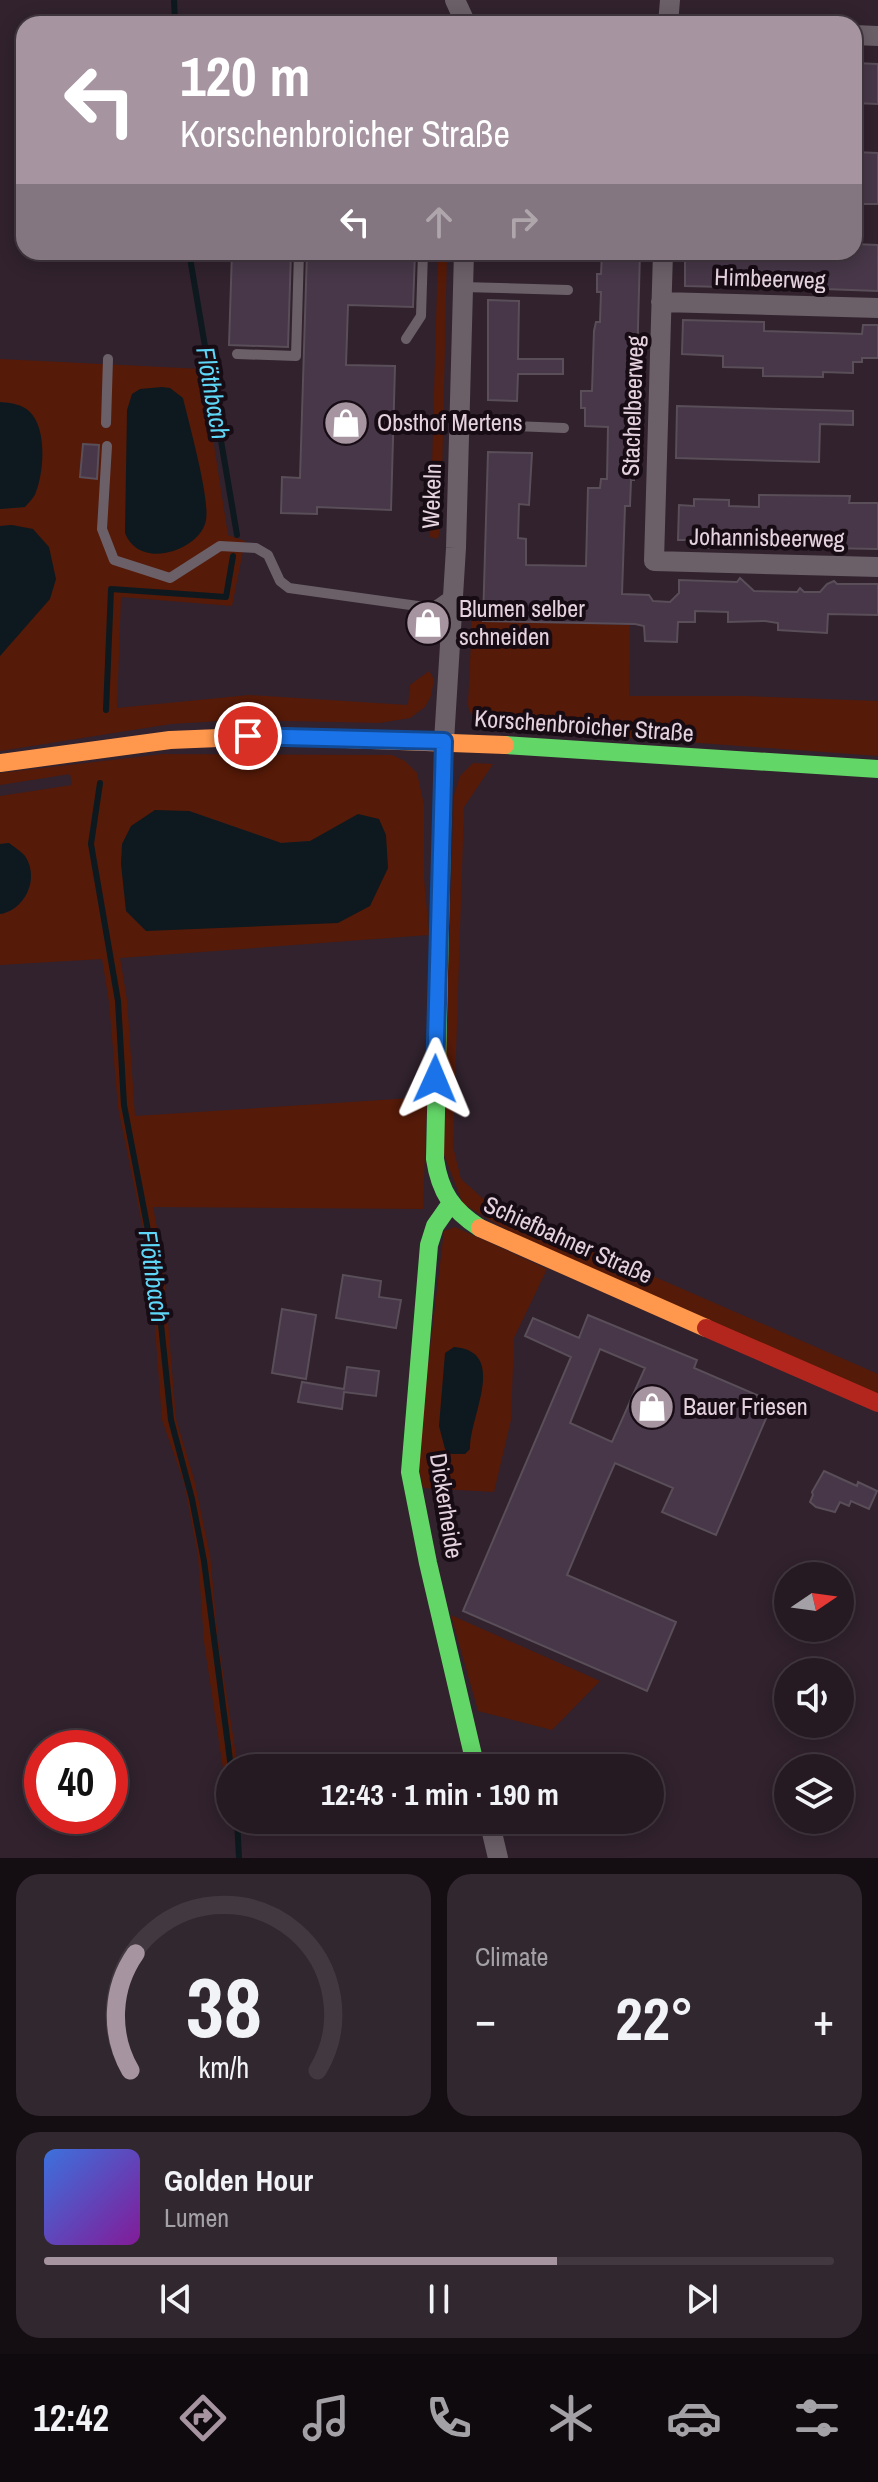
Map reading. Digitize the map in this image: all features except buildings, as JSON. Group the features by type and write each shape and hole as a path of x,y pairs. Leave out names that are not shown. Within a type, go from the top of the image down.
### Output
{"street":[{"name":"Wekeln","path":"444,741 454,593 464,260"},
{"name":"Stachelbeerweg","path":"654,561 663,260"},
{"name":"Himbeerweg","path":"661,302 878,308"},
{"name":"Johannisbeerweg","path":"654,561 878,567"},
{"name":"Korschenbroicher Straße","path":"0,763 202,737 313,736 444,741 878,769"},
{"name":"Schiefbahner Straße","path":"444,741 434,1140 439,1184 449,1206 469,1222 495,1236 878,1403"},
{"name":"Dickerheide","path":"449,1206 435,1226 429,1245 410,1460 425,1550 473,1754"},
{"path":"492,1834 498,1858"}],"lane":[{"path":"237,354 296,356 299,260"},
{"path":"406,339 421,316 423,260"},
{"path":"463,287 568,290"},
{"path":"106,423 108,359"},
{"path":"460,424 564,428"},
{"path":"107,446 102,529 114,560 170,578 217,546 251,548 268,555 280,581 289,588 432,608 454,593"}],"shaded area":[{"path":"438,260 447,260 441,523 438,539 430,537"},
{"path":"0,359 202,369 228,535 245,541 232,606 121,597 117,708 249,695 408,705 410,685 429,671 434,679 425,707 410,718 379,723 237,720 171,724 0,751 0,656 12,640 12,525 0,526 0,509 24,507 16,404 0,402"},
{"path":"170,388 183,398 202,479 206,520 194,540 170,552 156,554 143,552 133,545 125,533 127,410 132,394 140,389"},
{"path":"0,402 27,409 39,429 41,473 35,494 25,507 0,509"},
{"path":"0,526 33,529 49,547 56,579 50,599 0,656"},
{"path":"472,621 630,625 629,696 878,701 878,756 495,728 478,724 468,704"},
{"path":"163,754 392,755 405,761 417,773 424,805 424,878 429,935 120,958 127,1000 135,1116 427,1097 423,1209 153,1207 163,1260 176,1419 194,1479 210,1555 218,1640 236,1754 221,1754 204,1642 198,1556 184,1483 162,1420 150,1262 118,1108 102,959 0,965 0,914 21,902 31,879 27,863 21,855 9,843 0,844 0,796 72,785 70,774 0,785 0,773","holes":["189,811 281,843 310,841 329,833 146,931"]},
{"path":"473,763 493,764 464,807 453,1147 461,1179 501,1210 878,1374 878,1394 521,1238 463,1204 442,1149 454,795 460,776"},
{"path":"155,810 189,811 281,843 310,841 358,814 379,819 386,835 388,868 370,906 338,923 146,931 126,911 122,844 131,826"},
{"path":"9,843 25,856 31,874 30,883 23,900 0,914 0,844"},
{"path":"455,1227 547,1269 514,1338 511,1420 494,1492 423,1488 417,1459 444,1231"},
{"path":"454,1347 470,1351 480,1360 483,1373 470,1449 465,1454 451,1454 445,1449 439,1426 445,1353"},
{"path":"451,1615 600,1681 552,1730 478,1711"}],"waterway":[{"name":"Flöthbach","path":"174,0 175,16"},
{"name":"Flöthbach","path":"190,260 237,535"},
{"name":"Flöthbach","path":"106,710 111,589 226,597 233,556"},
{"name":"Flöthbach","path":"100,783 91,844 118,1001 124,1105 155,1267 171,1420 192,1499 204,1561 229,1754"},
{"name":"Flöthbach","path":"238,1834 239,1858"}],"traffic: fast":[{"path":"444,741 435,1159 440,1181 449,1199 480,1228"},
{"path":"505,745 878,769"},
{"path":"449,1206 435,1226 429,1245 410,1472 473,1754"}],"traffic: slow":[{"path":"0,763 170,740 266,736 505,745"},
{"path":"480,1228 706,1328"}],"traffic: jam":[{"path":"706,1328 878,1403"}],"place":[{"name":"Obsthof Mertens","path":"346,423"},
{"name":"Blumen selber schneiden","path":"428,623"},
{"name":"Bauer Friesen","path":"652,1407"}],"route":[{"path":"248,736 444,741 435,1079"}]}
